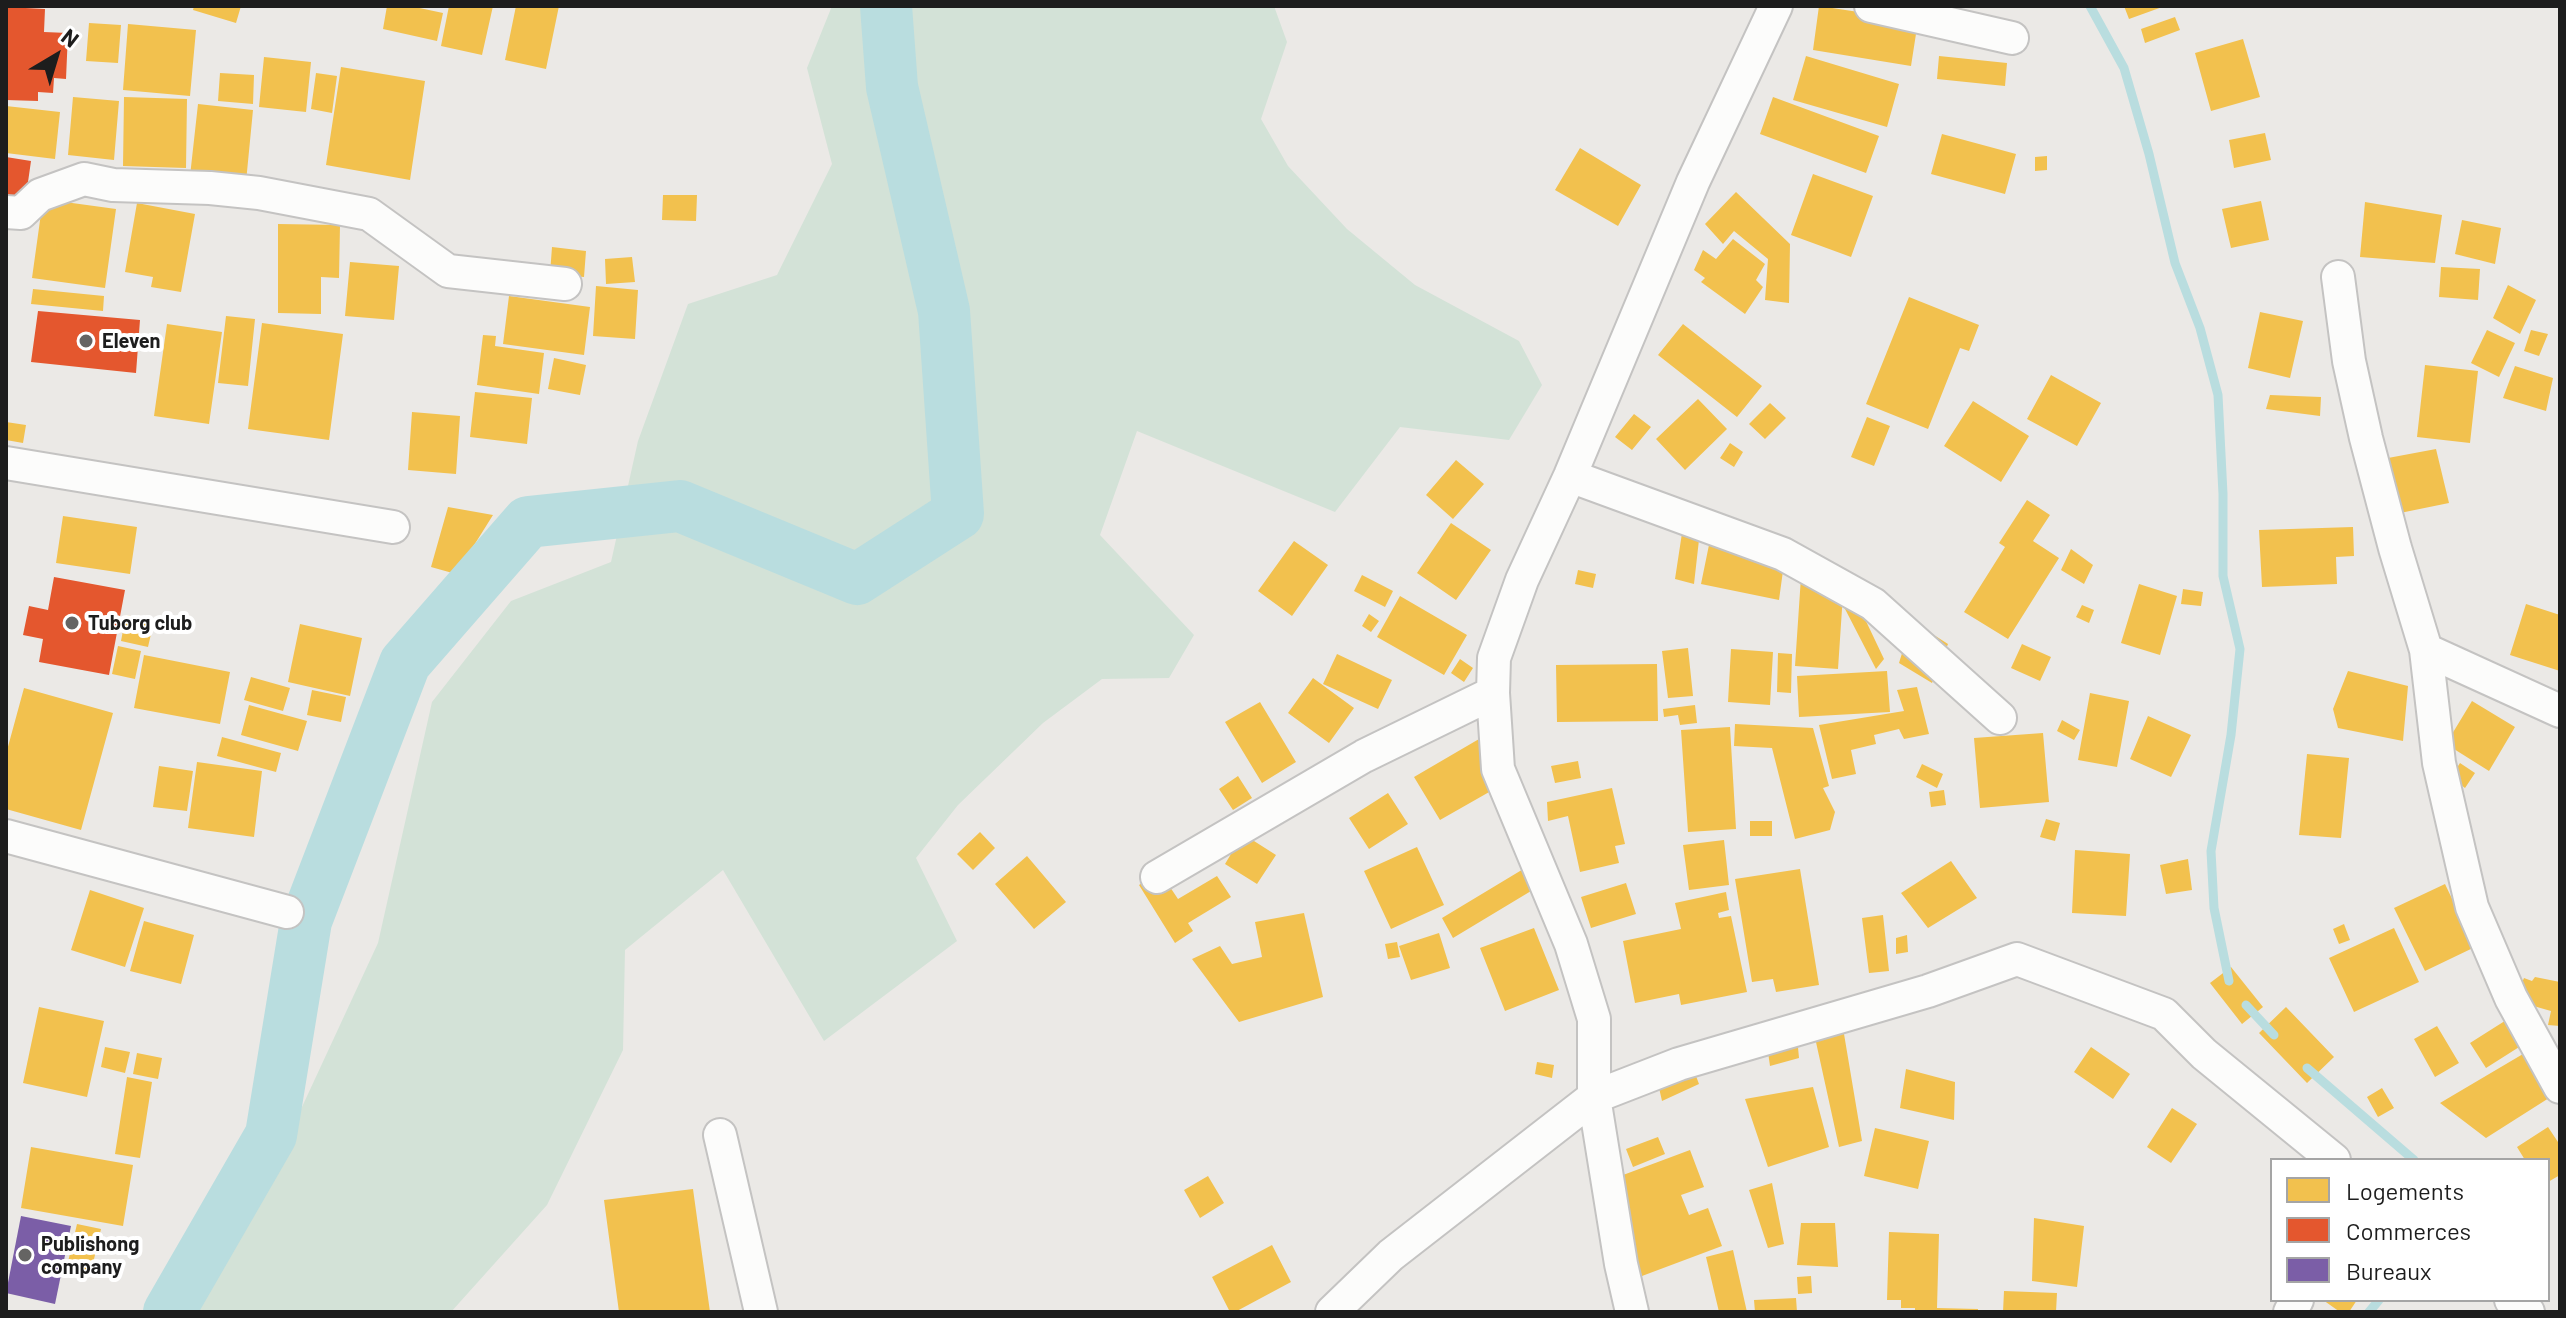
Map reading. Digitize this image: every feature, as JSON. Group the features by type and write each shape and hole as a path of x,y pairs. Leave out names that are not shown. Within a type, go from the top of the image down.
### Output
{"street":[{"path":"1632,1312 1621,1264 1594,1097 1594,1019 1571,944 1498,769 1494,658 1518,593 1693,182 1776,6"},
{"path":"1871,6 2012,38"},
{"path":"6,212 21,213 40,195 84,179 113,185 259,193 369,214 448,271 565,284"},
{"path":"2338,277 2349,361 2366,438 2426,650 2439,763 2472,907 2511,998 2560,1087"},
{"path":"6,463 393,527"},
{"path":"1570,476 1783,554 1873,604 2000,718"},
{"path":"2426,650 2560,711"},
{"path":"1157,877 1364,756 1493,693"},
{"path":"6,836 287,912"},
{"path":"1332,1312 1391,1255 1594,1097 1679,1064 1928,991 2017,959 2164,1014 2204,1054 2332,1158"},
{"path":"720,1135 761,1312"}],"shaded area":[{"path":"832,6 1274,6 1287,42 1261,119 1288,166 1347,229 1415,285 1519,341 1542,385 1509,440 1400,427 1335,512 1137,431 1100,535 1194,635 1169,678 1102,679 1043,723 958,805 916,858 957,941 824,1041 723,870 625,950 623,1050 547,1205 451,1312 192,1312 251,1217 378,943 432,702 511,601 611,562 638,441 688,304 777,275 832,164 807,68"}],"building: Logements":[{"path":"194,6 241,6 236,23 193,10"},
{"path":"387,6 410,6 443,13 437,41 383,29"},
{"path":"449,6 493,6 482,55 441,46"},
{"path":"516,6 559,6 546,69 505,60"},
{"path":"1819,6 1918,21 1911,66 1813,50"},
{"path":"2124,6 2165,6 2129,19"},
{"path":"2175,17 2180,30 2145,43 2141,29"},
{"path":"89,23 121,25 118,63 86,61"},
{"path":"128,24 196,30 190,96 123,90"},
{"path":"2243,39 2260,97 2211,111 2195,53"},
{"path":"1806,56 1899,84 1887,127 1793,100"},
{"path":"1939,56 2007,63 2005,86 1937,79"},
{"path":"264,57 311,62 306,112 259,107"},
{"path":"341,67 425,81 410,180 326,165"},
{"path":"220,73 254,75 253,104 218,101"},
{"path":"316,73 337,76 332,113 311,109"},
{"path":"73,97 119,101 114,160 68,155"},
{"path":"124,97 187,99 186,168 123,166"},
{"path":"1773,97 1879,136 1866,173 1760,134"},
{"path":"198,104 253,110 246,182 190,176"},
{"path":"6,106 60,112 55,159 6,153"},
{"path":"2265,133 2271,160 2234,168 2229,140"},
{"path":"1942,134 2016,154 2005,194 1931,174"},
{"path":"1580,148 1641,185 1618,226 1555,190"},
{"path":"2047,156 2047,170 2035,171 2035,157"},
{"path":"1813,174 1873,196 1851,257 1791,235"},
{"path":"1736,192 1790,244 1789,303 1765,300 1768,259 1734,231 1723,244 1705,224"},
{"path":"663,195 697,195 696,221 662,220"},
{"path":"43,199 116,209 105,288 32,278"},
{"path":"2261,201 2269,240 2231,248 2222,209"},
{"path":"2365,202 2442,215 2435,263 2360,257"},
{"path":"137,203 195,214 181,292 151,287 153,277 125,272"},
{"path":"2462,220 2501,228 2495,264 2455,254"},
{"path":"278,224 340,225 339,278 321,277 321,314 278,313"},
{"path":"1733,239 1765,264 1756,280 1763,287 1745,314 1701,282 1705,278 1694,270 1703,250 1716,259"},
{"path":"552,247 586,251 584,277 550,274"},
{"path":"632,257 635,282 606,284 605,259"},
{"path":"350,262 399,266 394,320 345,316"},
{"path":"2441,267 2480,269 2478,300 2439,297"},
{"path":"2508,285 2536,300 2520,334 2493,318"},
{"path":"596,286 638,290 635,339 593,336"},
{"path":"33,289 104,296 103,311 31,304"},
{"path":"509,296 590,307 584,355 503,344"},
{"path":"1909,297 1979,325 1969,351 1960,348 1928,429 1866,404"},
{"path":"2260,312 2303,321 2290,378 2248,368"},
{"path":"226,316 255,319 248,386 218,383"},
{"path":"262,323 343,334 329,440 248,429"},
{"path":"167,324 222,332 209,424 154,416"},
{"path":"1683,324 1762,386 1737,417 1658,355"},
{"path":"2487,330 2515,343 2499,377 2471,363"},
{"path":"2531,330 2548,334 2539,356 2524,351"},
{"path":"483,335 496,336 495,346 544,353 539,394 477,385"},
{"path":"554,358 586,365 580,395 548,389"},
{"path":"2425,365 2478,371 2470,443 2417,437"},
{"path":"2515,366 2553,378 2546,411 2503,398"},
{"path":"2051,375 2101,403 2077,446 2027,419"},
{"path":"475,392 532,398 527,444 470,437"},
{"path":"2270,395 2321,397 2320,416 2266,409"},
{"path":"1698,399 1727,429 1685,470 1656,439"},
{"path":"1973,401 2029,436 2001,482 1944,446"},
{"path":"1770,403 1786,418 1765,439 1749,424"},
{"path":"412,412 460,416 456,474 408,470"},
{"path":"1634,414 1651,427 1632,450 1615,437"},
{"path":"1867,417 1890,426 1874,466 1851,457"},
{"path":"6,422 26,425 23,443 6,440"},
{"path":"1730,443 1743,452 1734,467 1720,458"},
{"path":"2436,449 2449,503 2400,513 2388,458"},
{"path":"1456,460 1484,484 1453,519 1426,495"},
{"path":"2027,500 2050,515 2033,541 2059,558 2008,639 1964,612 2005,547 1999,543"},
{"path":"448,507 493,515 456,574 431,567"},
{"path":"63,516 137,527 130,574 56,563"},
{"path":"1684,520 1701,522 1694,584 1675,579"},
{"path":"1451,523 1491,550 1456,600 1417,573"},
{"path":"2353,527 2354,556 2336,557 2337,584 2262,587 2259,530"},
{"path":"1710,540 1785,556 1779,600 1701,584"},
{"path":"1294,541 1328,565 1292,616 1258,591"},
{"path":"2071,549 2093,565 2084,584 2061,570"},
{"path":"1578,570 1596,574 1593,588 1575,584"},
{"path":"1362,575 1393,591 1385,607 1354,591"},
{"path":"1801,577 1844,579 1838,669 1795,666"},
{"path":"2139,584 2177,596 2160,655 2121,643"},
{"path":"2183,589 2203,592 2201,606 2181,604"},
{"path":"1400,596 1467,635 1444,675 1377,637"},
{"path":"1855,598 1884,659 1876,669 1844,607"},
{"path":"2526,604 2560,615 2560,671 2510,655"},
{"path":"2082,605 2094,610 2089,623 2076,617"},
{"path":"1369,614 1379,621 1371,632 1362,626"},
{"path":"126,615 154,621 148,647 121,641"},
{"path":"1912,621 1948,644 1932,683 1899,663"},
{"path":"300,624 362,638 350,696 288,682"},
{"path":"2022,644 2051,657 2040,681 2011,668"},
{"path":"118,646 141,651 135,679 112,674"},
{"path":"1688,648 1693,696 1668,698 1662,651"},
{"path":"1731,649 1773,652 1770,705 1728,702"},
{"path":"1778,653 1792,654 1791,693 1777,692"},
{"path":"1337,654 1392,680 1378,709 1323,684"},
{"path":"144,655 230,672 220,724 134,708"},
{"path":"1460,659 1473,668 1464,682 1451,673"},
{"path":"1657,664 1658,721 1557,722 1556,665"},
{"path":"1887,671 1890,712 1799,717 1797,676"},
{"path":"2348,671 2408,686 2403,741 2338,728 2333,709"},
{"path":"251,677 290,688 283,711 244,700"},
{"path":"1313,678 1354,708 1329,743 1288,713"},
{"path":"1917,687 1929,734 1904,739 1899,729 1874,735 1876,744 1851,750 1856,774 1832,779 1819,725 1904,711 1897,690"},
{"path":"24,688 113,713 81,830 6,809 6,754"},
{"path":"312,690 346,697 341,722 307,715"},
{"path":"2090,693 2129,701 2117,767 2078,760"},
{"path":"2472,701 2515,727 2489,771 2446,744"},
{"path":"1260,702 1296,762 1262,783 1225,722"},
{"path":"249,705 307,721 298,751 241,735"},
{"path":"1695,705 1697,723 1680,725 1678,715 1664,717 1663,709"},
{"path":"2148,716 2191,735 2171,777 2130,759"},
{"path":"2062,720 2080,730 2074,740 2057,731"},
{"path":"1735,724 1813,728 1829,786 1823,788 1835,812 1830,830 1795,839 1772,748 1734,746"},
{"path":"1730,727 1736,829 1688,832 1681,730"},
{"path":"2043,733 2049,802 1980,808 1974,738"},
{"path":"222,737 281,753 276,772 217,756"},
{"path":"1479,739 1505,783 1440,820 1414,777"},
{"path":"2307,754 2349,758 2341,838 2299,835"},
{"path":"1578,761 1581,778 1555,783 1551,766"},
{"path":"197,762 262,771 254,837 188,828"},
{"path":"2460,763 2475,773 2465,788 2451,777"},
{"path":"1922,764 1943,774 1937,788 1916,777"},
{"path":"159,766 193,771 187,811 153,807"},
{"path":"1238,776 1252,798 1233,810 1219,789"},
{"path":"1612,788 1625,844 1615,846 1619,863 1580,872 1568,816 1548,821 1547,802"},
{"path":"1944,790 1946,805 1931,807 1929,792"},
{"path":"1388,793 1408,824 1369,849 1349,818"},
{"path":"2046,819 2060,823 2055,841 2040,837"},
{"path":"1750,821 1772,821 1772,836 1750,836"},
{"path":"980,832 995,848 973,870 957,854"},
{"path":"1243,834 1276,855 1257,884 1225,864"},
{"path":"1724,840 1729,885 1689,890 1683,845"},
{"path":"1417,847 1444,905 1391,929 1364,871"},
{"path":"2075,850 2130,854 2126,916 2072,913"},
{"path":"1027,856 1066,902 1034,929 995,884"},
{"path":"2188,859 2192,890 2166,894 2160,865"},
{"path":"1951,861 1977,898 1928,928 1901,893"},
{"path":"1525,868 1536,888 1453,938 1442,918"},
{"path":"1800,869 1819,985 1776,992 1773,979 1752,982 1735,879"},
{"path":"1160,872 1178,899 1217,876 1231,897 1188,923 1193,931 1175,943 1139,885"},
{"path":"1626,883 1636,914 1591,928 1581,897"},
{"path":"2445,884 2475,947 2425,971 2394,908"},
{"path":"90,890 144,908 125,967 71,950"},
{"path":"1726,892 1729,910 1718,913 1719,918 1731,916 1747,992 1681,1005 1679,994 1635,1003 1623,941 1681,929 1675,903"},
{"path":"1304,913 1323,997 1239,1022 1192,959 1220,946 1232,964 1262,957 1255,922"},
{"path":"1883,915 1889,971 1869,973 1862,918"},
{"path":"144,921 194,935 181,984 130,971"},
{"path":"2344,924 2350,940 2339,944 2333,929"},
{"path":"1534,928 1559,990 1505,1011 1480,948"},
{"path":"2394,928 2419,982 2354,1012 2329,958"},
{"path":"1439,933 1450,968 1411,980 1399,946"},
{"path":"1907,935 1908,952 1896,954 1896,938"},
{"path":"1397,942 1400,957 1388,959 1385,944"},
{"path":"2231,967 2263,1007 2242,1024 2210,983"},
{"path":"2524,978 2560,982 2560,1026 2548,1025 2551,1011 2514,1001"},
{"path":"2530,1005 2546,1030 2486,1068 2470,1043"},
{"path":"39,1007 104,1021 87,1097 23,1083"},
{"path":"2286,1007 2334,1057 2307,1083 2259,1033"},
{"path":"2437,1026 2459,1063 2435,1077 2414,1039"},
{"path":"1843,1028 1862,1141 1839,1147 1814,1033"},
{"path":"1797,1037 1799,1058 1770,1066 1767,1045"},
{"path":"2545,1041 2560,1091 2486,1138 2440,1103"},
{"path":"105,1047 130,1052 125,1073 101,1067"},
{"path":"2091,1047 2130,1074 2113,1099 2074,1072"},
{"path":"137,1053 162,1058 158,1079 133,1074"},
{"path":"1537,1062 1554,1065 1552,1078 1535,1074"},
{"path":"1693,1068 1699,1084 1662,1101 1657,1079"},
{"path":"1906,1069 1955,1082 1954,1120 1900,1108"},
{"path":"127,1077 152,1082 140,1158 115,1154"},
{"path":"1813,1087 1829,1147 1768,1167 1745,1099"},
{"path":"2382,1088 2394,1108 2378,1117 2367,1097"},
{"path":"2172,1108 2197,1124 2171,1163 2147,1147"},
{"path":"2548,1127 2560,1145 2560,1175 2550,1181 2550,1158 2524,1158 2517,1147"},
{"path":"1875,1128 1929,1141 1918,1189 1864,1176"},
{"path":"1658,1137 1665,1154 1633,1167 1626,1149"},
{"path":"31,1147 133,1165 123,1226 21,1208"},
{"path":"1690,1150 1704,1187 1681,1195 1689,1215 1708,1208 1722,1246 1642,1276 1607,1181"},
{"path":"1208,1176 1224,1203 1200,1218 1184,1190"},
{"path":"1772,1183 1784,1244 1768,1248 1749,1190"},
{"path":"693,1189 710,1312 619,1312 604,1200"},
{"path":"2034,1218 2084,1226 2077,1287 2032,1281"},
{"path":"1801,1223 1835,1223 1838,1267 1797,1265"},
{"path":"77,1224 101,1229 91,1272 67,1266"},
{"path":"1889,1232 1939,1234 1937,1308 1978,1309 1978,1312 1915,1312 1915,1308 1901,1308 1901,1300 1887,1300"},
{"path":"1272,1245 1291,1282 1230,1312 1212,1277"},
{"path":"1733,1250 1747,1312 1719,1312 1706,1257"},
{"path":"1811,1276 1812,1293 1798,1294 1797,1277"},
{"path":"2004,1291 2057,1293 2056,1312 2003,1312"},
{"path":"1796,1298 1797,1312 1755,1312 1754,1300"},
{"path":"2326,1302 2356,1302 2349,1312 2340,1312"}],"building: Commerces":[{"path":"6,7 45,9 44,32 68,33 66,79 54,78 53,93 38,92 38,101 6,100"},
{"path":"6,157 31,161 24,210 6,207"},
{"name":"Eleven","path":"38,311 140,320 136,373 31,362"},
{"name":"Tuborg club","path":"54,577 125,590 109,675 39,662 43,639 23,635 29,606 48,610"}],"building: Bureaux":[{"path":"21,1216 71,1226 55,1304 6,1293"}],"waterway":[{"path":"169,1312 271,1135 306,921 405,663 528,522 680,506 857,579 958,514 944,311 892,87 886,6"},
{"path":"2090,6 2124,68 2149,154 2175,263 2200,328 2218,395 2223,576 2240,649 2231,735 2211,851 2214,908 2229,981"},
{"path":"2246,1005 2274,1035"},
{"path":"2307,1068 2412,1158"},
{"path":"2369,1312 2377,1302"}],"place":[{"name":"Eleven","path":"86,341"},
{"name":"Tuborg club","path":"72,623"},
{"name":"Publishong company","path":"25,1255"}]}
